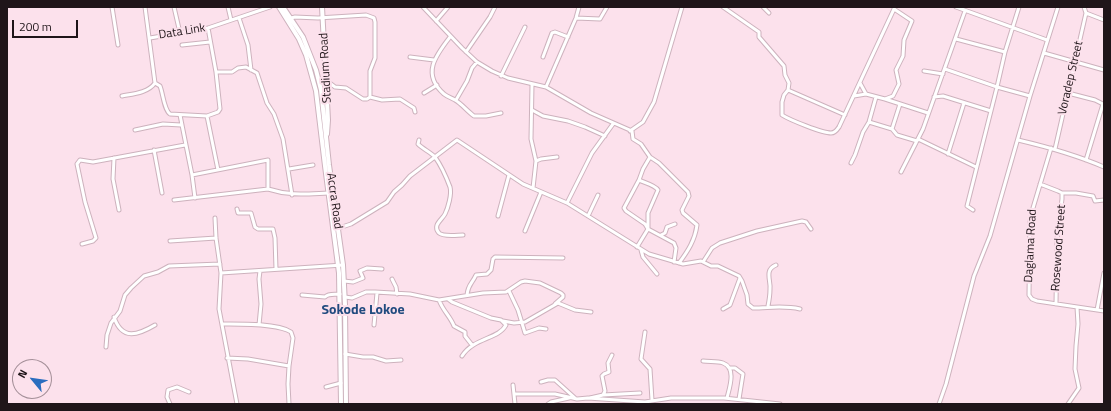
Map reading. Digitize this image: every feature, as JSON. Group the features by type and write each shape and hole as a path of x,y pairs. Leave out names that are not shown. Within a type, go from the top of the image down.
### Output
{"main road":[{"name":"Accra Road","path":"279,7 299,39 311,71 316,91 328,193 344,281 346,404"},
{"name":"Accra Road","path":"283,7 303,37 316,70 321,90 335,229"},
{"name":"Stadium Road","path":"320,127 328,113 322,7"},
{"path":"326,138 328,113"},
{"name":"Accra Road","path":"341,265 341,404"}],"street":[{"path":"112,7 118,44"},
{"path":"145,7 150,38"},
{"path":"174,7 180,33"},
{"path":"228,7 231,20"},
{"name":"Data Link","path":"180,115 167,113 160,86 155,83 148,41 150,38 208,28 270,7"},
{"path":"423,7 450,37 477,62 501,76 532,85 546,87 591,113 613,124 630,130 632,132 633,139 641,144 650,157 659,163 688,192 689,196 682,210 697,225 691,245 679,263"},
{"path":"436,21 448,7"},
{"path":"466,52 490,17 495,7"},
{"path":"546,87 580,7"},
{"path":"576,18 600,19 607,7"},
{"path":"630,130 643,122 654,102 682,7"},
{"path":"723,7 759,32 759,37 784,66 785,75 789,83 788,90 784,95 782,102 781,114 811,128 831,133 835,132 839,127 894,8 912,22 904,40 903,56 896,70 899,84 893,96 885,99"},
{"path":"763,7 769,13"},
{"path":"956,7 1047,40"},
{"path":"973,210 967,206 1005,52 1019,7"},
{"path":"939,404 946,384 974,276 990,236 1030,96 1058,7"},
{"path":"1084,7 1086,13 1104,20"},
{"path":"901,172 918,140 965,11"},
{"name":"Voradep Street","path":"1053,149 1068,93 1086,13"},
{"path":"291,18 366,15 374,18 375,58 370,71 370,97"},
{"path":"239,18 248,45 251,70"},
{"path":"501,76 525,27"},
{"path":"195,198 180,115 207,116 216,113 220,109 216,72 208,28"},
{"path":"543,57 552,33 554,32 568,37"},
{"path":"450,37 434,60 433,74 437,85 444,93 456,100 474,116 486,116 501,113"},
{"path":"956,39 1005,52"},
{"path":"182,44 210,42"},
{"path":"1044,53 1104,70"},
{"path":"410,58 434,60"},
{"path":"456,100 477,62"},
{"path":"216,72 232,72 238,68 246,67 257,73 267,103 274,114 283,139 292,195"},
{"path":"944,69 997,87 1030,96"},
{"path":"924,70 943,74"},
{"path":"326,81 335,87 346,88 363,99 370,97 382,100 403,100 414,108 414,112"},
{"path":"122,96 148,90 155,83"},
{"path":"860,83 866,94"},
{"path":"424,93 437,85"},
{"path":"532,85 532,140 536,161 533,188"},
{"path":"788,90 845,115"},
{"path":"1068,93 1096,100 1103,104 1086,160"},
{"path":"854,96 866,94 928,113"},
{"path":"934,98 941,96 991,111"},
{"path":"851,164 863,132 869,122 876,97"},
{"path":"948,154 964,103"},
{"path":"892,129 900,104"},
{"path":"532,110 543,116 568,121 605,136"},
{"path":"207,116 218,170"},
{"path":"869,122 892,129 900,137 918,140 976,168"},
{"path":"135,130 163,124 181,125"},
{"path":"567,203 592,153 613,124"},
{"path":"419,140 418,144 434,157 444,174 450,192 445,214 439,221 437,227 438,232 444,235 462,235"},
{"path":"335,229 351,224 387,202 394,192 410,176 457,140 523,184 567,203 637,248 649,254 683,264 698,261 703,262 711,266 718,266 740,278 742,280 748,304 753,308 768,306 789,306 800,308"},
{"path":"1018,140 1053,149 1104,167"},
{"path":"82,244 93,241 96,238 85,202 77,164 80,160 93,162 185,145"},
{"name":"Daglama Road","path":"1053,149 1040,184 1030,221 1029,280 1030,298 1037,301 1056,304"},
{"path":"154,150 162,193"},
{"path":"536,161 557,157"},
{"path":"650,157 624,208 645,224 648,229 674,243 676,248 674,262"},
{"path":"114,158 113,179 119,210"},
{"path":"192,175 268,160 268,189"},
{"path":"288,169 313,165"},
{"path":"498,216 509,175"},
{"path":"637,248 648,229 648,213 658,190 656,187 639,180"},
{"path":"1040,184 1062,193 1093,196 1095,202 1104,199"},
{"path":"174,200 268,189 292,195 328,193"},
{"path":"525,231 541,192"},
{"name":"Rosewood Street","path":"1056,304 1057,239 1062,193"},
{"path":"588,216 598,196"},
{"path":"237,209 238,213 252,213 255,227 258,229 273,229 275,238 276,269"},
{"path":"216,218 216,238 221,273 219,308 237,404"},
{"path":"703,262 712,248 729,239 802,221 806,222 811,229"},
{"path":"661,235 665,233 667,227 675,224"},
{"path":"170,241 216,238"},
{"path":"641,250 643,257 657,274"},
{"path":"467,295 470,283 476,275 487,274 489,272 495,257 563,258"},
{"path":"106,346 108,329 114,317 120,311 128,291 144,276 158,272 170,266 220,264"},
{"path":"221,273 341,265"},
{"path":"768,306 770,289 769,272 772,267 776,266"},
{"path":"344,281 353,282 363,278 360,271 364,269 382,269"},
{"path":"259,325 260,271"},
{"path":"1097,310 1104,273"},
{"path":"723,309 730,305 740,278"},
{"path":"392,279 396,287 397,294"},
{"path":"345,297 356,297 366,292 410,294 439,300 467,295 509,291 521,282 540,283 563,295 563,297 555,304 531,319 514,323 503,321 464,307 448,299"},
{"path":"509,291 526,334 539,328 546,329"},
{"path":"374,325 377,293"},
{"path":"302,295 321,298 331,294 340,294"},
{"path":"439,300 442,308 452,320 454,326 465,332 465,336 472,345"},
{"path":"555,304 560,304 575,310 591,312"},
{"path":"1056,304 1104,311"},
{"path":"1068,404 1079,388 1075,369 1078,324 1077,307"},
{"path":"114,317 122,332 131,334 142,333 155,325"},
{"path":"462,356 472,345 501,331 506,326 503,321"},
{"path":"222,324 259,325 286,329 291,332 293,338 289,366 289,404"},
{"path":"645,332 641,359 650,369 652,400"},
{"path":"345,354 363,357 374,356 386,361 401,360"},
{"path":"603,395 605,391 602,376 609,372 608,363 612,356"},
{"path":"228,358 248,358 289,366"},
{"path":"703,361 722,363 729,368 736,368 743,373 739,399"},
{"path":"722,404 732,377 729,368"},
{"path":"542,382 555,380 577,399"},
{"path":"326,387 341,382"},
{"path":"513,385 515,404"},
{"path":"170,404 167,398 168,390 177,387 189,392"},
{"path":"515,394 555,394 577,399 603,395 640,393"},
{"path":"548,404 569,398"},
{"path":"588,398 595,400 645,403 652,400 671,398 725,398 780,404"},
{"path":"576,404 577,399"}],"district":[{"name":"Sokode Lokoe","path":"363,311"}]}
